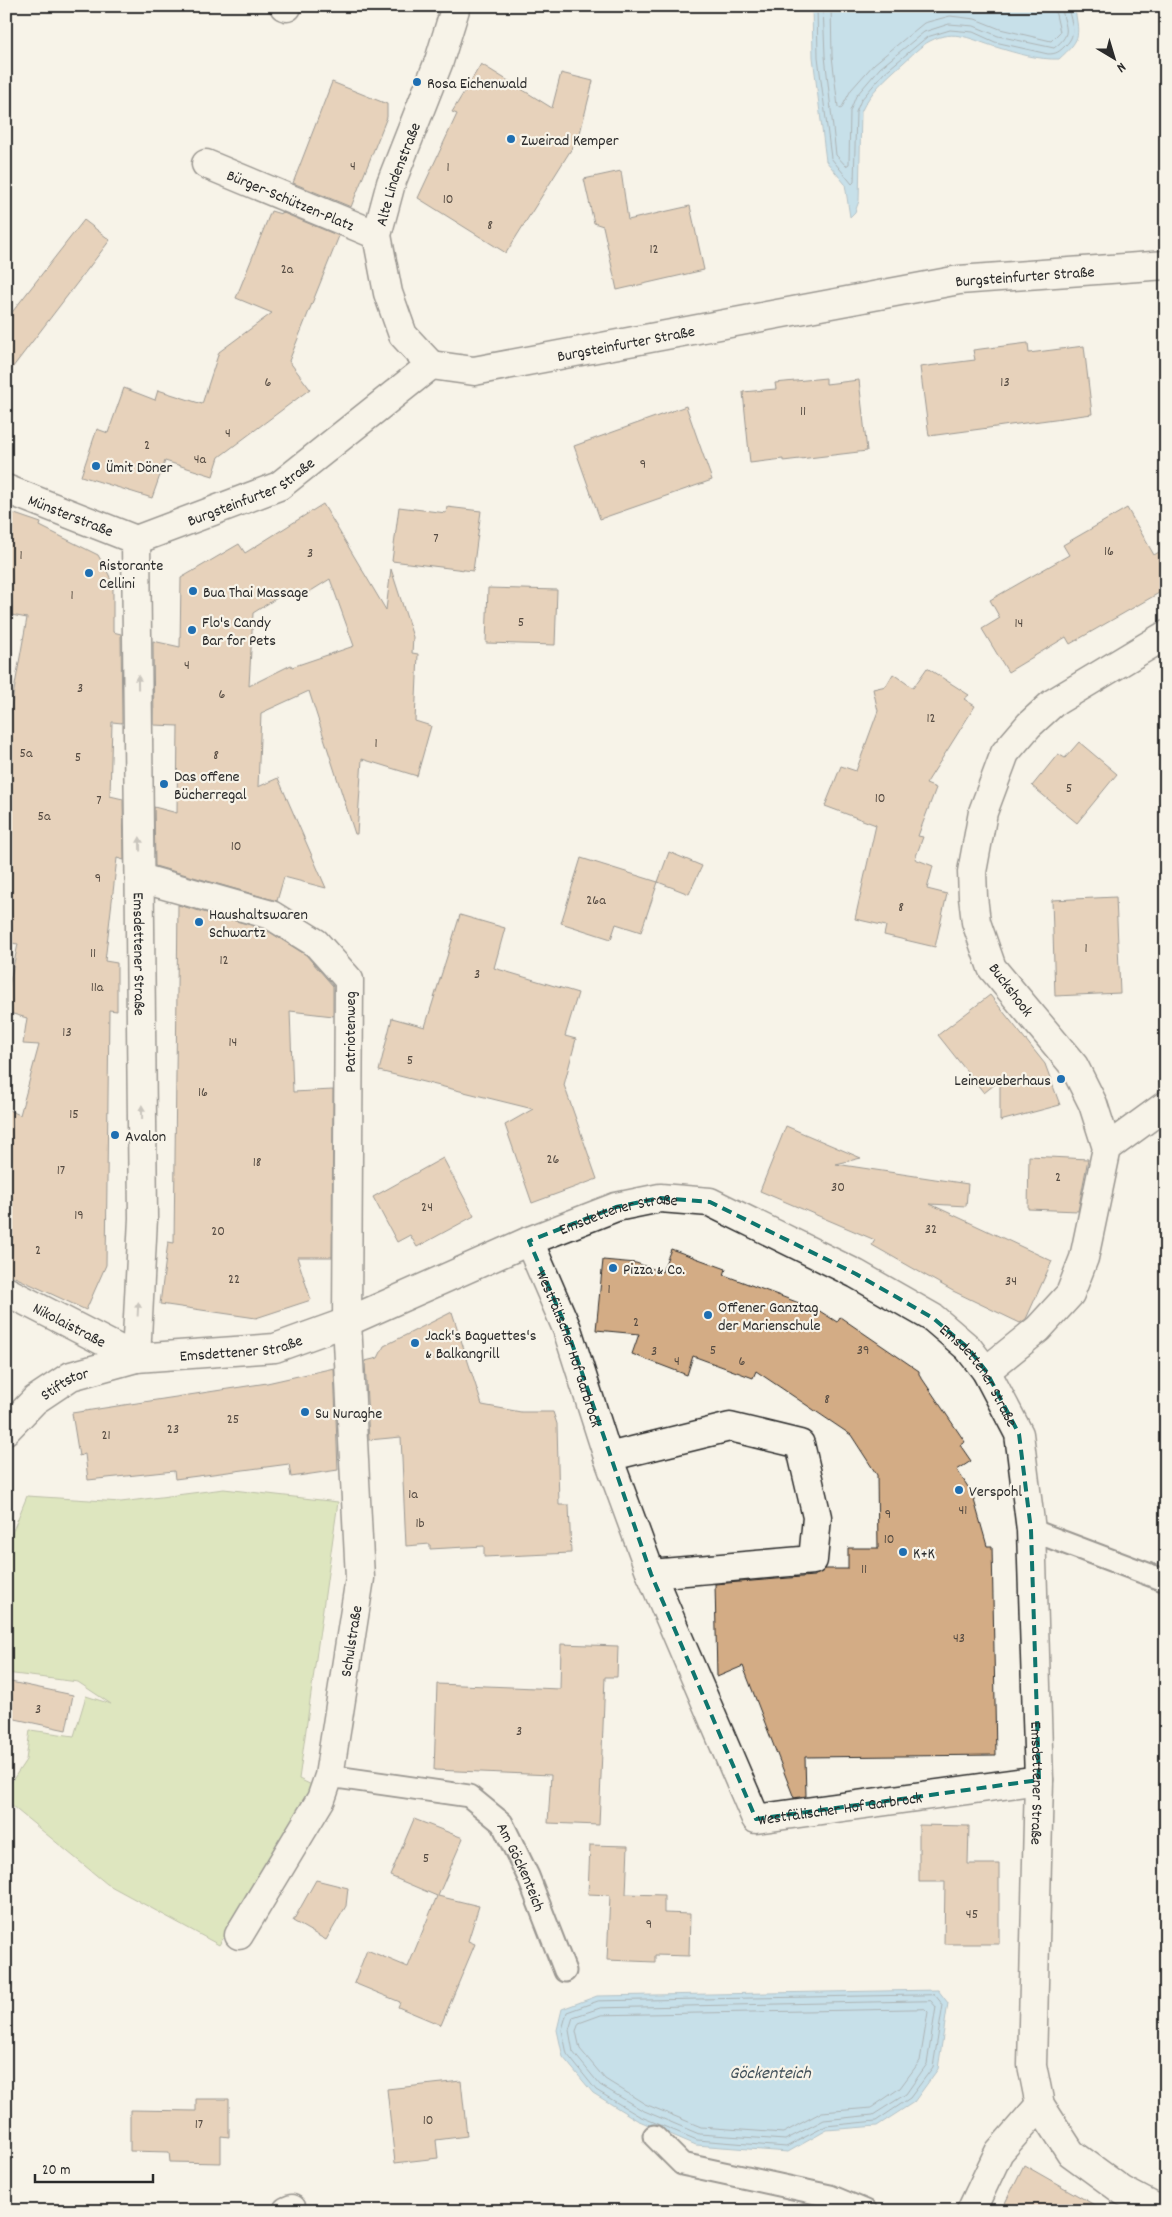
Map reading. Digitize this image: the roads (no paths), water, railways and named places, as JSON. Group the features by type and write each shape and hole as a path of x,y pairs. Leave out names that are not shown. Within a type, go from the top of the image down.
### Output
{"street":[{"name":"Alte Lindenstraße","path":"431,365 403,335 388,293 377,235 390,183 438,61 456,6"},
{"name":"Bürger-Schützen-Platz","path":"206,164 377,235"},
{"name":"Burgsteinfurter Straße","path":"136,540 279,486 431,365 474,372 959,280 1166,265"},
{"name":"Münsterstraße","path":"6,489 136,540"},
{"name":"Emsdettener Straße","path":"136,540 143,1218 136,1358 275,1348 347,1322 529,1241 616,1207 660,1198 710,1202 856,1274 933,1318 968,1348 986,1371 1019,1434 1031,1530 1039,1780 1032,2065 1040,2106 1071,2153 1123,2191 1161,2211"},
{"name":"Buckshook","path":"986,1371 1038,1329 1070,1294 1084,1258 1107,1148 1093,1104 1074,1066 992,968 976,922 972,872 983,812 1005,754 1029,725 1053,703 1166,636"},
{"name":"Patriotenweg","path":"140,878 271,915 316,944 349,980 347,1322"},
{"path":"1107,1148 1166,1105"},
{"name":"Westfälischer Hof Garbrock","path":"529,1241 567,1328 608,1457 651,1574 756,1820 1039,1780"},
{"name":"Nikolaistraße","path":"6,1291 136,1358"},
{"name":"Schulstraße","path":"239,1934 321,1799 329,1776 360,1578 347,1322"},
{"name":"Stiftstor","path":"6,1430 35,1400 71,1376 136,1358"},
{"path":"608,1457 730,1427 800,1444 817,1517 813,1560 651,1574"},
{"path":"971,2211 999,2152 1040,2106"}],"lane":[{"path":"1031,1530 1166,1581"},
{"name":"Am Göckenteich","path":"329,1776 469,1796 502,1822 528,1876 565,1971"},
{"path":"654,2136 682,2164 830,2196 866,2211"}],"water":[{"path":"812,6 1071,6 1075,10 1078,32 1075,42 1059,59 1027,56 956,35 939,37 919,48 879,85 861,112 859,201 855,212 850,217 845,184 826,161 813,57"},
{"name":"Göckenteich","path":"938,1990 948,2003 938,2069 914,2102 877,2126 827,2130 788,2152 696,2145 637,2120 593,2093 563,2057 557,2030 562,2009 597,1996"}],"place":[{"name":"Rosa Eichenwald","path":"417,82"},
{"name":"Zweirad Kemper","path":"511,139"},
{"name":"Ümit Döner","path":"96,466"},
{"name":"Ristorante Cellini","path":"89,573"},
{"name":"Bua Thai Massage","path":"193,591"},
{"name":"Flo's Candy Bar for Pets","path":"192,630"},
{"name":"Das offene Bücherregal","path":"164,784"},
{"name":"Haushaltswaren Schwartz","path":"199,922"},
{"name":"Leineweberhaus","path":"1061,1079"},
{"name":"Avalon","path":"115,1135"},
{"name":"Pizza & Co.","path":"613,1268"},
{"name":"Offener Ganztag der Marienschule","path":"708,1315"},
{"name":"Jack's Baguettes's & Balkangrill","path":"415,1343"},
{"name":"Su Nuraghe","path":"305,1412"},
{"name":"Verspohl","path":"959,1490"},
{"name":"K+K","path":"903,1552"}]}
